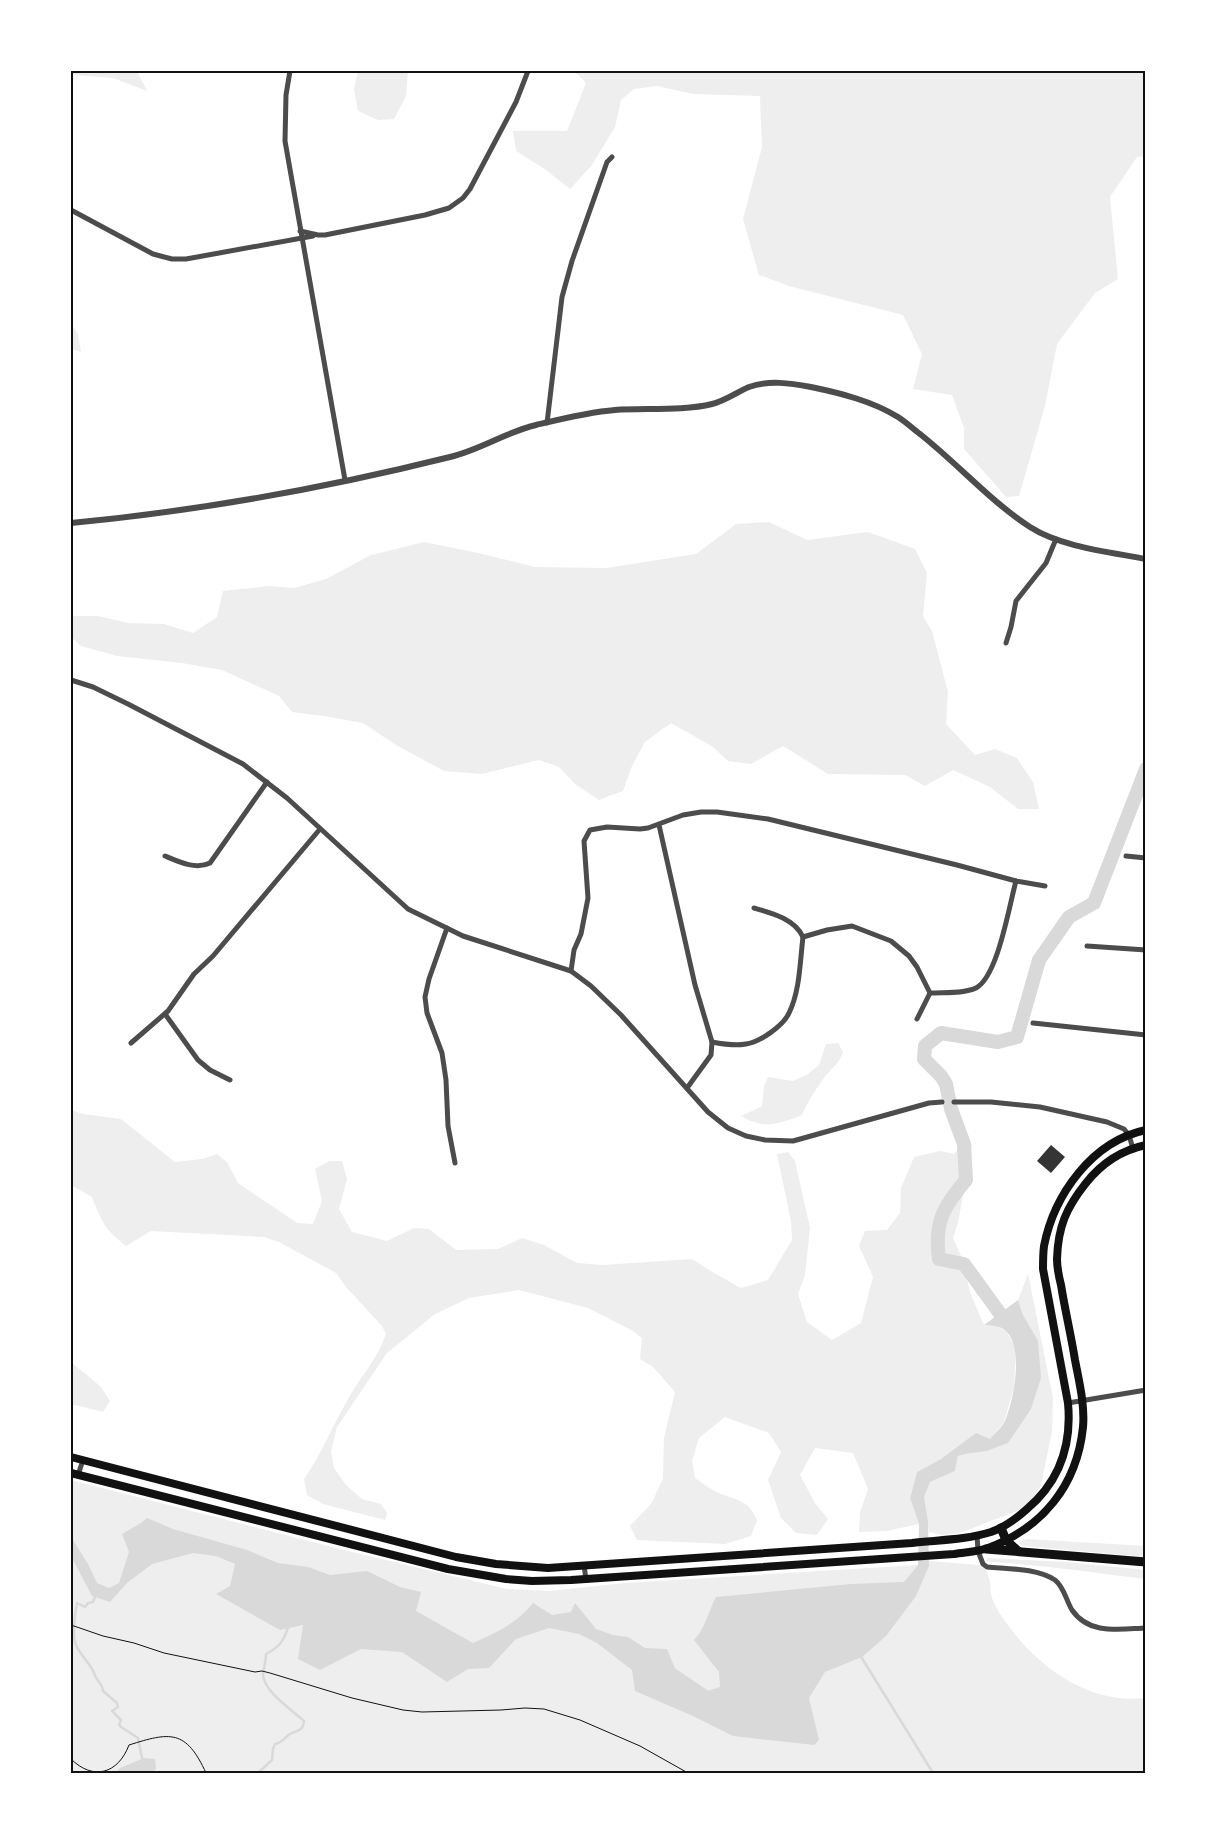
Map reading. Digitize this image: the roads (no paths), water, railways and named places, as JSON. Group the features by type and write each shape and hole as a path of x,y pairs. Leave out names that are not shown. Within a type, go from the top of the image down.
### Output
{"highway":[{"path":"1002,1528 1006,1540 1018,1551"},
{"path":"982,1550 1018,1551 1146,1562"}],"main road":[{"path":"71,1457 456,1558 522,1567 548,1568 912,1543 977,1535 1002,1528 1039,1499 1063,1461 1067,1443 1070,1424 1068,1403 1043,1269 1044,1248 1055,1209 1068,1187 1096,1155 1128,1135 1146,1130"},
{"path":"75,1474 464,1573 532,1581 586,1580 931,1556 982,1550 1017,1535 1036,1522 1055,1502 1075,1463 1083,1426 1082,1401 1057,1261 1060,1229 1066,1212 1074,1198 1096,1170 1112,1159 1146,1145"}],"street":[{"path":"290,71 286,94 285,142 345,480"},
{"path":"71,210 153,254 172,259 186,259 425,215 449,208 470,189 516,102 528,71"},
{"path":"547,423 562,297 572,261 607,162 612,157"},
{"path":"300,231 318,235"},
{"path":"71,523 146,515 345,480 460,454 532,426 611,410 713,404 750,387 782,382 850,397 898,417 1031,528 1056,539 1146,559"},
{"path":"1006,643 1012,627 1016,601 1046,563 1056,539"},
{"path":"71,680 93,687 244,764 267,782 408,909 463,936 571,971 591,986 621,1015 708,1112 728,1128 746,1136 765,1140 793,1141 929,1102 942,1102"},
{"path":"165,856 195,866 205,865 210,862 267,782"},
{"path":"571,971 574,950 583,926 588,898 584,841 588,832 596,828 640,830 659,825 683,815 701,812 742,815 768,819 957,865 1016,882 1046,886"},
{"path":"659,825 694,985 712,1042 711,1055 687,1088"},
{"path":"131,1042 165,1014 194,974 213,956 320,829"},
{"path":"1126,856 1146,858"},
{"path":"930,993 976,988 984,980 997,954 1016,882"},
{"path":"712,1042 733,1045 749,1044 778,1028 789,1014 796,993 803,937 800,930 785,919 754,908"},
{"path":"803,937 827,930 852,926 890,941 909,956 917,966 930,993"},
{"path":"447,928 428,979 426,997 427,1013 442,1054 446,1080 448,1126 455,1163"},
{"path":"1087,946 1146,950"},
{"path":"917,1019 930,993"},
{"path":"165,1014 198,1060 210,1070 230,1080"},
{"path":"1033,1023 1146,1035"},
{"path":"954,1102 991,1102 1040,1108 1107,1122 1124,1129 1133,1149"},
{"path":"1068,1403 1146,1390"},
{"path":"75,1474 83,1460"},
{"path":"977,1535 982,1550 983,1564 987,1567 1024,1570 1056,1581 1061,1586 1072,1610 1087,1625 1098,1628 1146,1628"},
{"path":"584,1565 586,1580"}],"waterway":[{"path":"1012,1327 964,1264 939,1259 938,1235 942,1216 951,1199 966,1180 964,1144 951,1109 946,1084 941,1076 924,1059 925,1046 941,1033 998,1042 1017,1037 1039,960 1069,917 1094,903 1146,769"},
{"path":"96,1594 93,1602 88,1603 85,1607 77,1603 74,1624 75,1641 78,1649 102,1686 103,1691 117,1703 118,1707 112,1711 121,1720 119,1725 138,1738 142,1758"},
{"path":"258,1773 272,1760 275,1744 299,1730 304,1721 273,1693 264,1680 263,1674 266,1654 281,1642 289,1625"},
{"path":"860,1655 933,1773"},
{"path":"665,1670 714,1703"}]}
